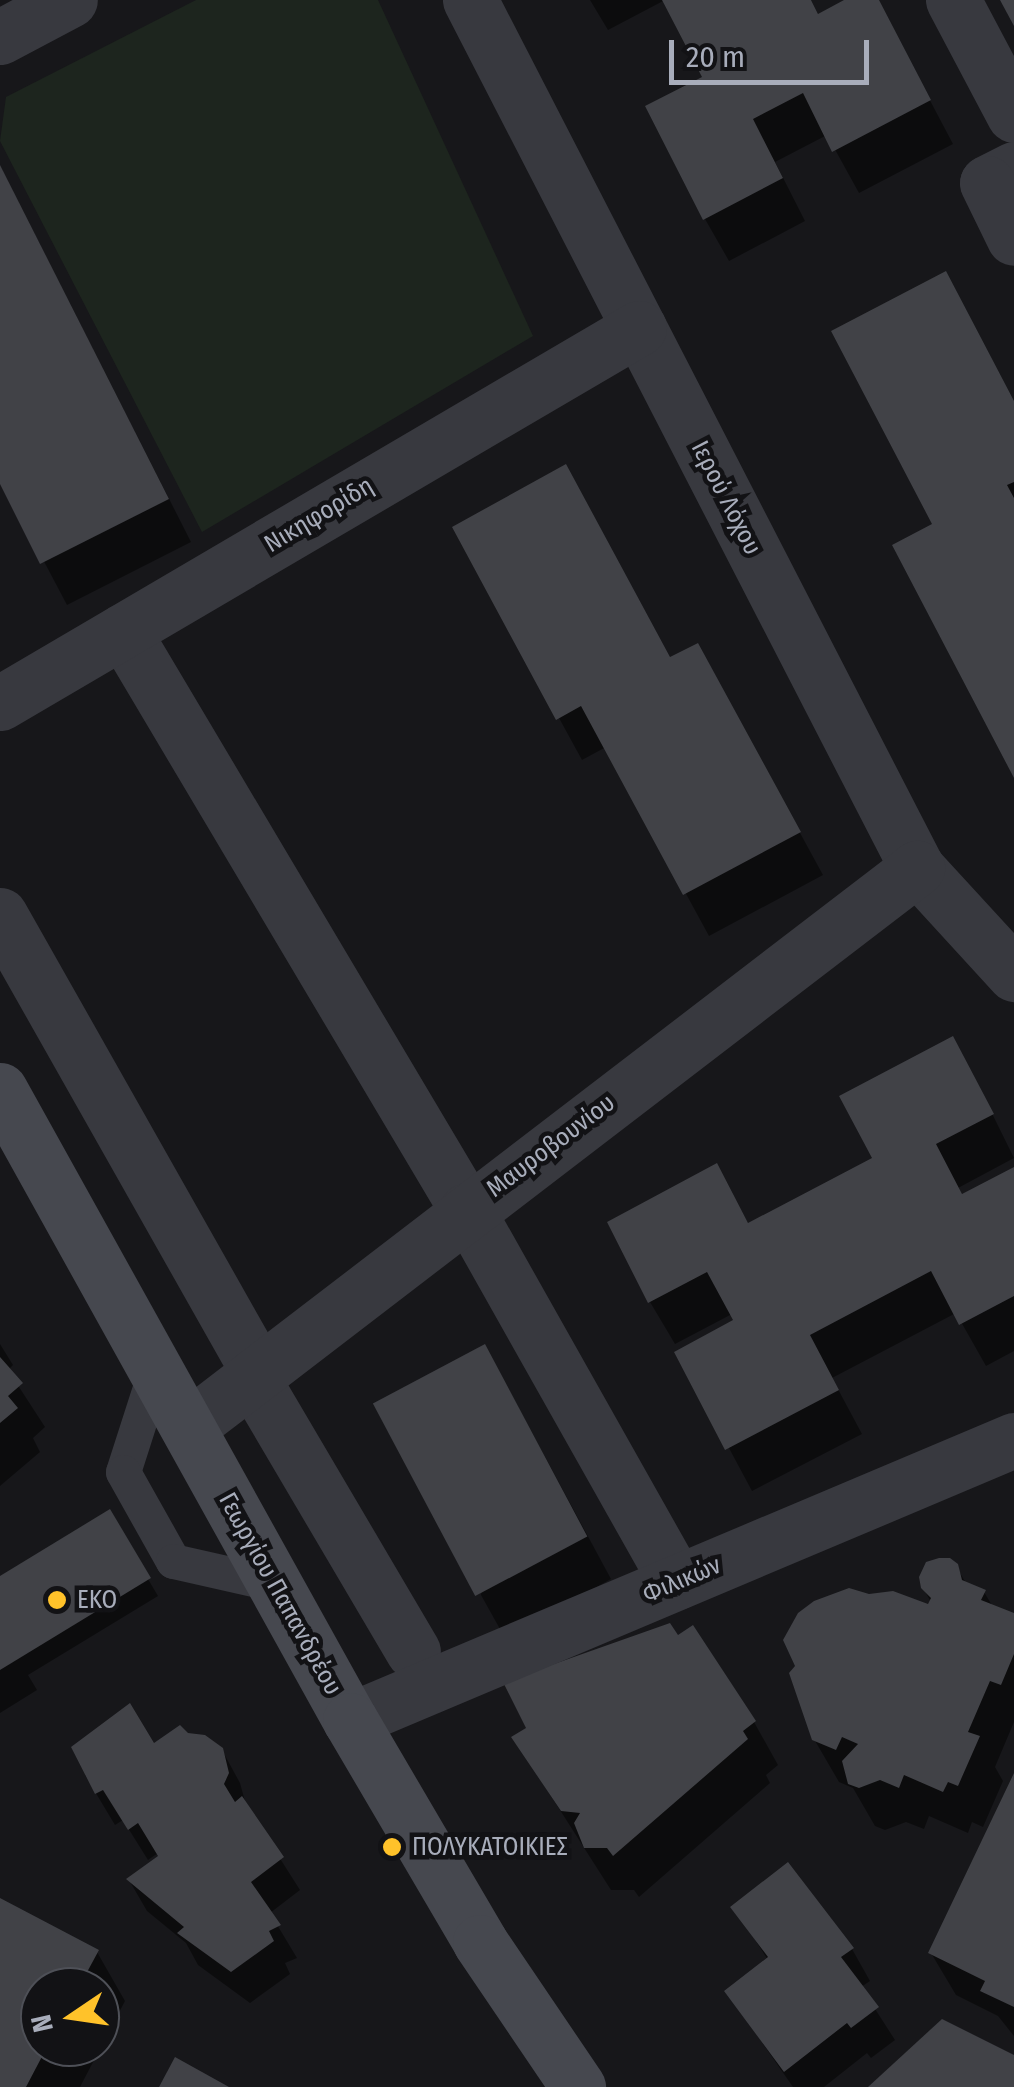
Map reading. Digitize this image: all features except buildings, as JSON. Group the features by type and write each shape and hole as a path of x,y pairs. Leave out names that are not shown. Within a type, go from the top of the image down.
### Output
{"main road":[{"name":"Γεωργίου Παπανδρέου","path":"0,1090 350,1720 480,1942 578,2087"}],"street":[{"path":"0,37 70,0"},
{"name":"Ιερού Λόχου","path":"470,0 918,868 1014,974"},
{"path":"953,0 1014,115"},
{"path":"1014,169 986,183 1014,238"},
{"name":"Νικηφορίδη","path":"0,703 638,328"},
{"path":"123,631 467,1210 677,1582"},
{"name":"Μαυροβουνίου","path":"188,1427 918,868"},
{"path":"0,915 255,1376 413,1651"},
{"name":"Φιλικών","path":"350,1720 1014,1440"}],"lane":[{"path":"156,1370 123,1472 174,1562 274,1584"}],"shaded area":[{"path":"196,0 378,0 533,336 202,532 0,141 6,97"}],"place":[{"name":"EKO","path":"57,1600"},
{"name":"ΠΟΛΥΚΑΤΟΙΚΙΕΣ","path":"392,1847"}]}
